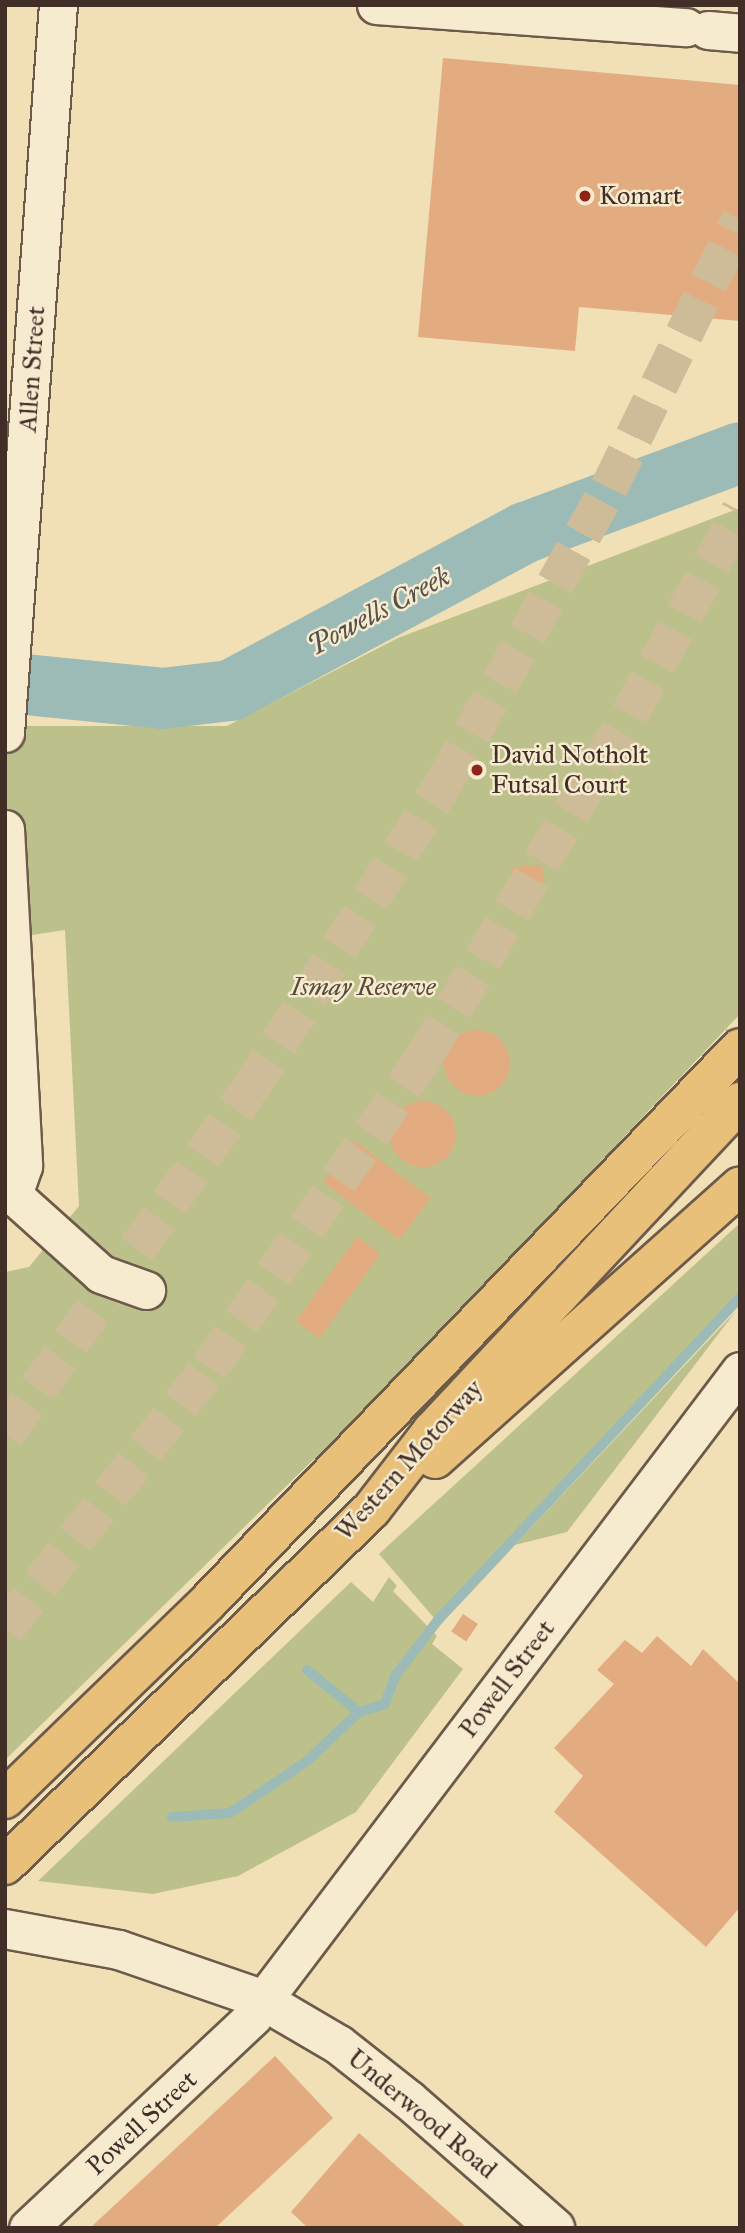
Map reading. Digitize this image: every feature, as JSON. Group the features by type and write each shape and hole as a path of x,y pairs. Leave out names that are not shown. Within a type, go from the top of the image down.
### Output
{"highway":[{"name":"Western Motorway","path":"5,1799 63,1745 495,1308 740,1048"},
{"name":"Western Motorway","path":"5,1865 371,1510 432,1431 740,1102"},
{"path":"371,1510 740,1186"}],"main road":[{"name":"Underwood Road","path":"5,1929 119,1950 265,2002 380,2077 555,2228"}],"street":[{"name":"Allen Street","path":"5,733 16,457 58,5"},
{"path":"376,5 711,30"},
{"path":"5,829 23,1166 9,1198 101,1274 146,1290"},
{"name":"Powell Street","path":"28,2228 265,2002 366,1864 740,1371"}],"green space":[{"name":"Ismay Reserve","path":"740,508 740,1014 385,1390 5,1760 5,1272 29,1267 79,1206 65,930 5,939 5,726 227,726 398,638"},
{"path":"740,1223 740,1293 727,1310 434,1618 379,1554"},
{"path":"736,1311 567,1532 515,1545"},
{"path":"389,1577 397,1586 393,1591 437,1636 432,1644 463,1669 356,1812 238,1876 153,1894 38,1881 351,1582 373,1602"}],"building":[{"name":"Komart","path":"443,58 740,85 740,321 579,307 575,351 418,337"},
{"path":"542,865 543,881 512,883 511,867"},
{"path":"471,1030 483,1030 495,1035 505,1045 510,1063 508,1076 495,1091 483,1096 471,1096 459,1091 449,1081 444,1069 444,1057 449,1045 459,1035"},
{"path":"417,1101 429,1101 441,1106 451,1116 456,1134 454,1147 441,1162 429,1167 417,1167 405,1162 395,1152 390,1140 390,1128 395,1116 405,1106"},
{"path":"355,1141 431,1198 400,1240 324,1183"},
{"path":"357,1237 380,1254 319,1338 296,1321"},
{"path":"463,1614 478,1624 466,1641 451,1631"},
{"path":"657,1636 691,1666 703,1649 740,1684 740,1907 706,1947 554,1812 583,1776 554,1748 614,1684 597,1670 625,1640 642,1653"},
{"path":"275,2056 333,2118 215,2228 90,2228"},
{"path":"359,2133 467,2228 308,2228 291,2212"}],"waterway":[{"name":"Powells Creek","path":"5,682 162,698 230,690 525,532 740,452"},
{"path":"172,1817 230,1813 306,1762 359,1712 385,1704 395,1676 438,1620 740,1297"},
{"path":"307,1670 359,1712"}],"tunnel":[{"path":"5,1435 248,1092 444,783 609,488 740,219"},
{"path":"5,1629 209,1368 424,1057 630,714 740,511"}],"place":[{"name":"Komart","path":"585,196"},
{"name":"David Notholt Futsal Court","path":"477,770"}]}
